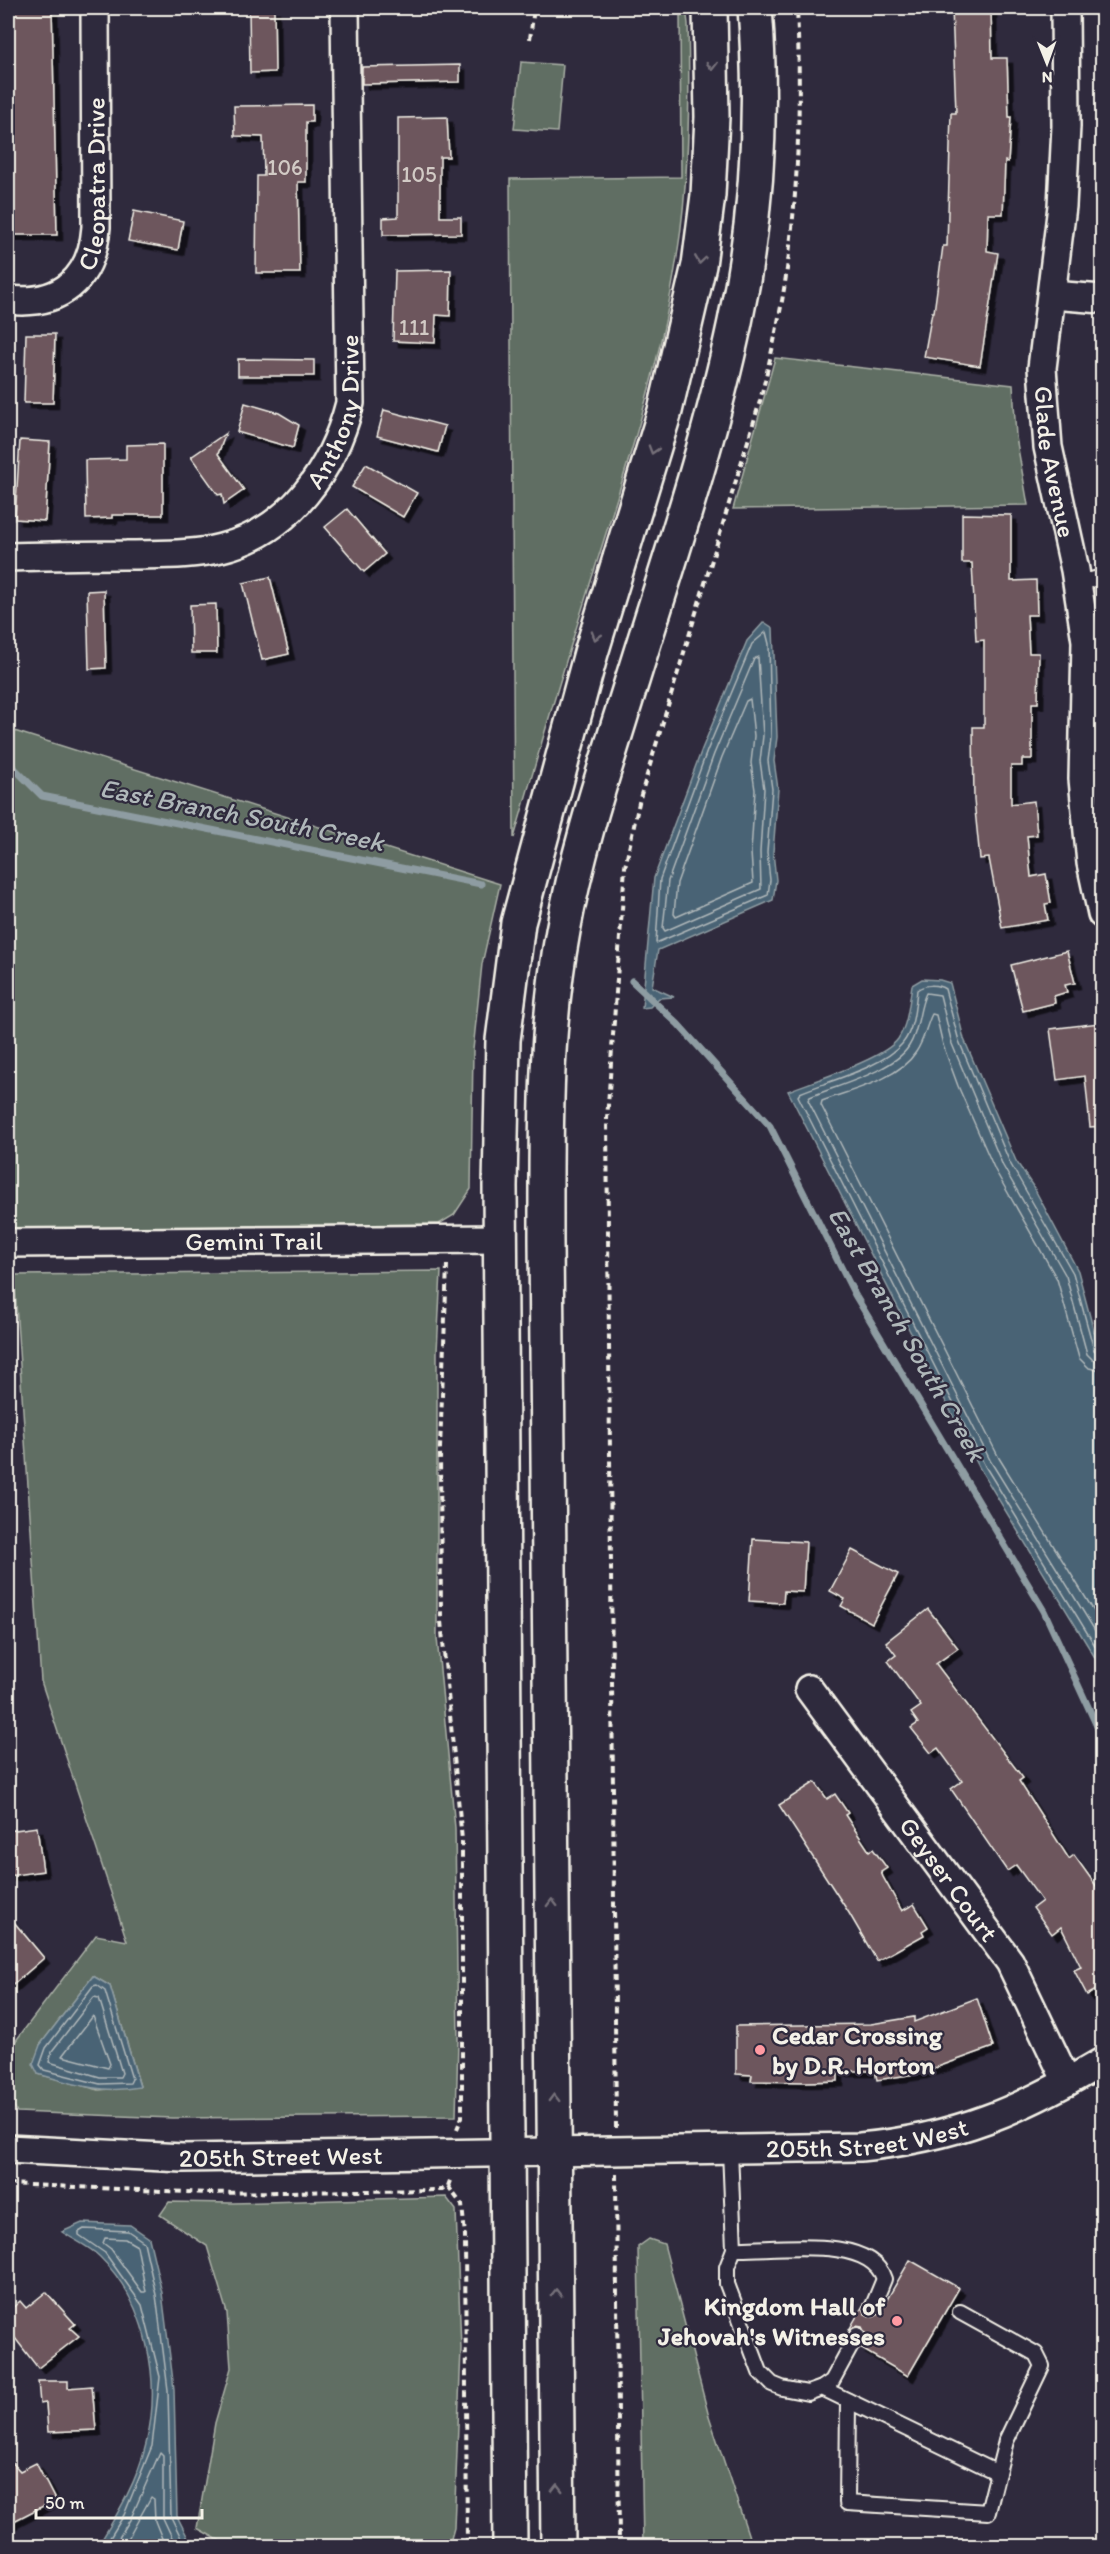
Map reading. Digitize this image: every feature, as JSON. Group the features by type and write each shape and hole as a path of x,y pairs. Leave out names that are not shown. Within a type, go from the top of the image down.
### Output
{"main road":[{"path":"510,2547 500,1239 501,1071 506,1008 518,922 588,664 665,411 685,334 699,265 708,195 712,117 710,8"},
{"path":"558,2547 546,1240 547,1100 553,997 562,933 581,850 711,419 736,320 751,223 756,167 759,99 755,8"}],"street":[{"name":"Cleopatra Drive","path":"8,300 31,301 55,295 75,282 91,258 96,227 95,8"},
{"name":"Anthony Drive","path":"8,557 185,554 222,548 256,535 275,522 304,497 324,471 345,422 351,390 345,8"},
{"name":"Glade Avenue","path":"1065,8 1064,172 1042,368 1044,419 1052,470 1090,581 1086,641 1083,780 1091,863 1102,914"},
{"path":"1052,295 1102,299"},
{"name":"Gemini Trail","path":"8,1243 500,1239"},
{"name":"Geyser Court","path":"809,1689 1010,1962 1067,2082"},
{"name":"205th Street West","path":"8,2149 183,2158 860,2147 928,2138 981,2123 1039,2098 1102,2062"}],"lane":[{"path":"730,2150 734,2249 727,2267 727,2284 760,2372 772,2384 782,2388 808,2393 822,2388 832,2380 857,2335"},
{"path":"734,2249 830,2248 860,2256 875,2264 884,2279 872,2308"},
{"path":"848,2401 847,2504 988,2512 1006,2442 1042,2366 1036,2354 960,2312"},
{"path":"822,2388 998,2473"}],"path":[{"path":"530,39 532,8"},
{"path":"618,2547 607,1119 622,897 630,835 640,798 760,402 774,339 786,277 800,117 797,8"},
{"path":"447,1265 440,1448 441,1609 462,1840 462,2116 457,2130"},
{"path":"8,2184 208,2193 442,2190 448,2186 451,2178"},
{"path":"448,2186 462,2205 465,2235 467,2547"}],"green space":[{"path":"680,8 686,8 688,24 688,144 684,204 669,301 642,416 514,838 510,179 681,177"},
{"path":"521,62 563,65 557,132 514,129"},
{"path":"775,358 1013,385 1016,437 1028,505 733,509"},
{"path":"8,729 500,884 482,964 473,1050 471,1189 454,1215 439,1224 12,1229 8,1135"},
{"path":"441,1271 437,1351 437,1638 455,1828 458,2041 456,2116 172,2118 17,2112 8,2094 8,2051 96,1935 127,1941 41,1681 14,1275","holes":["93,1976 110,1986 140,2086 99,2090 38,2074 40,2045"]},
{"path":"446,2197 456,2210 461,2349 454,2528 449,2546 229,2546 197,2528 215,2423 231,2368 227,2313 207,2246 160,2215 169,2202 233,2203"},
{"path":"649,2239 664,2244 708,2413 752,2546 643,2546 638,2247"}],"water":[{"path":"764,622 773,628 777,737 774,761 778,789 773,852 776,880 773,900 658,950 652,987 674,997 659,998 650,1007 642,1008 654,878 702,749 747,641"},
{"path":"922,979 950,983 964,1039 1016,1161 1034,1188 1078,1271 1102,1362 1102,1669 980,1469 788,1091 864,1062 890,1047 898,1039 904,1027 912,985"},
{"path":"93,1976 110,1986 140,2087 101,2089 77,2085 38,2074 33,2064 40,2045"},
{"path":"82,2223 130,2225 149,2238 162,2293 174,2389 177,2516 192,2546 98,2546 138,2471 151,2420 151,2370 147,2344 139,2320 116,2276 100,2257 62,2232"}],"building":[{"path":"8,8 52,8 57,235 8,235"},
{"path":"249,8 274,8 275,72 250,73"},
{"path":"952,8 991,8 992,58 1007,58 1009,117 1011,117 1008,162 1005,161 1003,214 988,214 987,251 998,253 980,366 924,357 932,312 934,312 943,246 947,246 951,113 956,113"},
{"path":"460,65 460,82 362,84 362,67"},
{"path":"312,105 312,122 306,122 306,182 298,182 300,273 256,273 257,176 264,176 263,137 235,136 234,106"},
{"path":"447,117 449,157 440,157 440,217 461,217 461,234 383,235 383,218 398,217 398,118"},
{"path":"134,211 183,221 178,250 128,241"},
{"path":"451,270 450,316 436,315 435,343 393,341 395,271"},
{"path":"26,334 55,334 53,403 24,403"},
{"path":"238,359 314,360 314,376 238,376"},
{"path":"245,403 279,413 299,425 293,448 237,432"},
{"path":"384,410 445,426 438,452 377,436"},
{"path":"226,433 218,454 244,490 224,504 222,494 218,495 191,457"},
{"path":"20,440 50,442 45,521 15,519"},
{"path":"163,444 163,515 112,515 112,518 86,519 85,460 126,459 126,445"},
{"path":"366,464 417,493 403,517 352,487"},
{"path":"347,509 385,554 364,572 325,527"},
{"path":"962,514 1011,515 1011,581 1036,580 1037,615 1027,615 1029,653 1039,653 1038,703 1032,703 1032,759 1022,759 1022,766 1011,766 1011,804 1034,801 1037,835 1027,836 1031,877 1046,874 1051,903 1045,904 1048,920 1002,928 989,858 980,859 974,800 973,727 984,727 984,640 976,641 972,563 962,563"},
{"path":"270,577 289,654 262,660 243,583"},
{"path":"104,590 106,668 89,669 87,591"},
{"path":"216,604 217,653 191,653 190,605"},
{"path":"1067,951 1075,983 1065,985 1067,992 1054,996 1055,1003 1023,1011 1011,965"},
{"path":"1099,1023 1102,1050 1102,1126 1090,1127 1085,1076 1057,1080 1050,1029"},
{"path":"753,1539 806,1542 803,1592 784,1591 783,1603 749,1601"},
{"path":"852,1550 898,1574 872,1623 841,1606 845,1599 830,1591"},
{"path":"928,1609 958,1648 936,1664 1023,1778 1019,1781 1069,1859 1074,1855 1102,1894 1102,1987 1087,1995 1074,1970 1081,1967 1061,1927 1052,1934 1033,1908 1042,1901 1016,1865 1007,1871 951,1789 962,1781 938,1748 931,1753 911,1728 918,1723 911,1713 921,1706 888,1661 896,1655 886,1642"},
{"path":"815,1782 827,1799 835,1794 848,1813 845,1815 869,1851 873,1849 887,1868 881,1872 902,1911 914,1904 928,1927 922,1931 924,1935 877,1961 849,1913 779,1805"},
{"path":"37,1827 43,1871 8,1876 8,1831"},
{"path":"8,1915 44,1958 8,1989"},
{"path":"977,1998 993,2047 921,2073 877,2080 875,2071 838,2071 838,2081 806,2082 751,2081 752,2075 736,2074 736,2026 871,2024 914,2017 914,2022"},
{"name":"Kingdom Hall of Jehovah's Witnesses","path":"910,2260 959,2288 908,2376 860,2348 866,2335 862,2327 856,2326 849,2330 864,2304 865,2314 873,2317 878,2315"},
{"path":"46,2292 75,2324 70,2328 79,2336 38,2368 8,2329 8,2312 20,2301 26,2308"},
{"path":"38,2381 68,2381 68,2388 92,2386 96,2430 48,2432 46,2403 40,2404"},
{"path":"8,2458 20,2471 36,2463 55,2500 8,2524"}],"waterway":[{"name":"East Branch South Creek","path":"8,762 42,796 481,884"},
{"name":"East Branch South Creek","path":"632,981 678,1024 770,1126 855,1295 1044,1611 1102,1737"}],"place":[{"name":"Cedar Crossing by D.R. Horton","path":"760,2050"},
{"name":"Kingdom Hall of Jehovah's Witnesses","path":"897,2321"}]}
